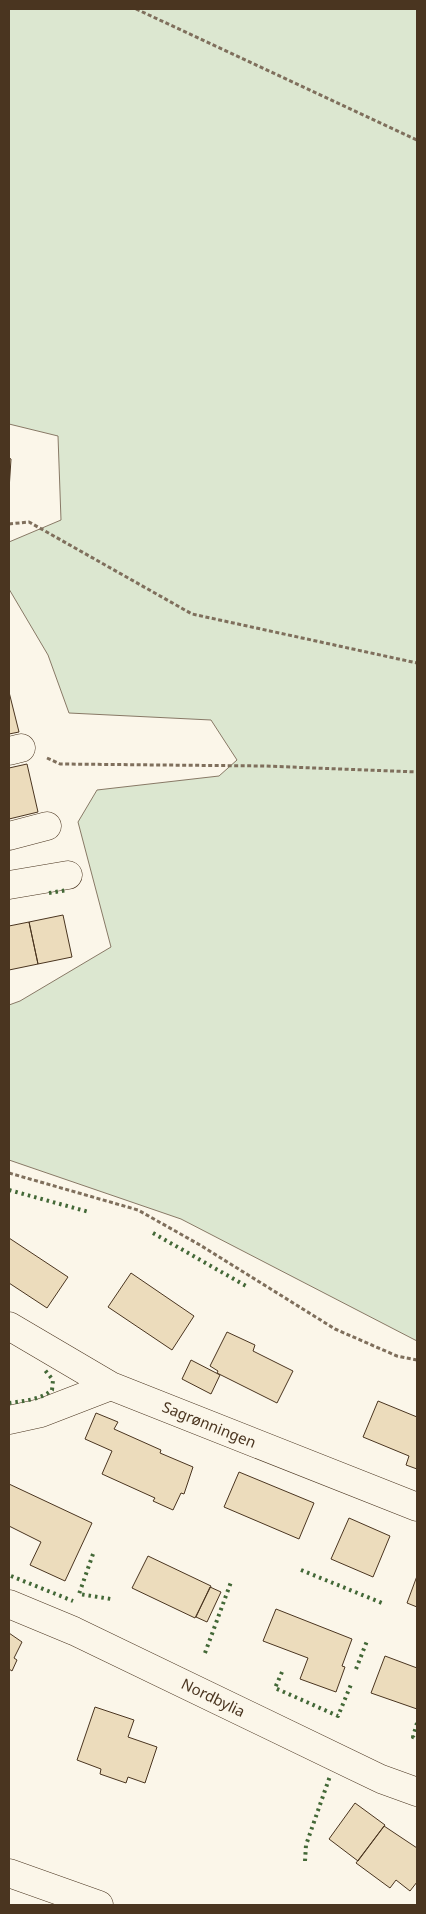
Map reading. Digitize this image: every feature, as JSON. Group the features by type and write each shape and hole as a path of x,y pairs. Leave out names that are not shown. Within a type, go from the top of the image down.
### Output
{"street":[{"path":"9,836 47,826"},
{"path":"9,885 68,875"},
{"name":"Sagrønningen","path":"9,1326 111,1386 417,1507"},
{"path":"9,1420 41,1413 111,1386"},
{"name":"Nordbylia","path":"9,1604 74,1631 381,1779 417,1792"},
{"path":"9,1873 99,1905"}],"path":[{"path":"136,9 417,140"},
{"path":"9,524 29,522 192,614 417,663"},
{"path":"15,750 60,764 264,766 417,772"},
{"path":"9,1173 138,1210 200,1245 335,1329 396,1356 417,1360"}],"green space":[{"path":"9,9 417,9 417,1341 181,1219 9,1160 9,1005 20,1001 111,947 78,822 97,790 219,776 237,760 211,720 69,713 48,655 9,589 9,542 61,520 58,436 9,424"}],"building":[{"path":"9,458 11,459 9,490"},
{"path":"9,692 19,732 9,734"},
{"path":"27,764 38,812 9,819 9,768"},
{"path":"63,915 72,957 38,964 29,922"},
{"path":"29,922 38,964 9,970 9,926"},
{"path":"9,1238 68,1277 47,1308 9,1283"},
{"path":"131,1273 194,1316 172,1350 108,1307"},
{"path":"227,1332 255,1345 253,1351 293,1371 277,1403 217,1373 218,1371 210,1366"},
{"path":"191,1360 220,1375 211,1394 182,1379"},
{"path":"378,1401 417,1417 417,1469 406,1465 409,1456 363,1437"},
{"path":"96,1413 118,1422 114,1429 161,1450 160,1453 193,1467 184,1494 181,1493 173,1510 153,1501 155,1498 102,1474 112,1451 85,1439"},
{"path":"239,1472 314,1503 299,1539 224,1507"},
{"path":"9,1484 92,1523 65,1581 30,1565 41,1542 9,1526"},
{"path":"349,1518 390,1536 373,1577 331,1559"},
{"path":"148,1556 211,1586 195,1618 132,1588"},
{"path":"417,1576 417,1607 407,1603"},
{"path":"210,1587 221,1592 207,1622 196,1617"},
{"path":"276,1609 352,1639 342,1666 345,1667 336,1692 300,1679 308,1658 263,1641"},
{"path":"9,1633 22,1642 14,1658 17,1660 12,1671 9,1669"},
{"path":"385,1656 417,1668 417,1709 371,1693"},
{"path":"95,1707 134,1720 128,1737 157,1747 145,1783 128,1777 126,1783 100,1774 101,1769 77,1760"},
{"path":"355,1803 385,1825 358,1861 329,1839"},
{"path":"384,1826 417,1848 417,1882 410,1891 396,1880 390,1888 356,1863"}],"hedge":[{"path":"49,893 68,890"},
{"path":"9,1190 89,1212"},
{"path":"153,1233 246,1286"},
{"path":"9,1403 37,1398 52,1390 53,1380 44,1369"},
{"path":"93,1554 79,1594 111,1599"},
{"path":"301,1570 382,1603"},
{"path":"11,1576 73,1601"},
{"path":"205,1653 231,1582"},
{"path":"356,1669 367,1641"},
{"path":"282,1672 275,1688 338,1716 352,1682"},
{"path":"417,1723 413,1737 417,1738"},
{"path":"305,1861 306,1845 330,1776"}]}
